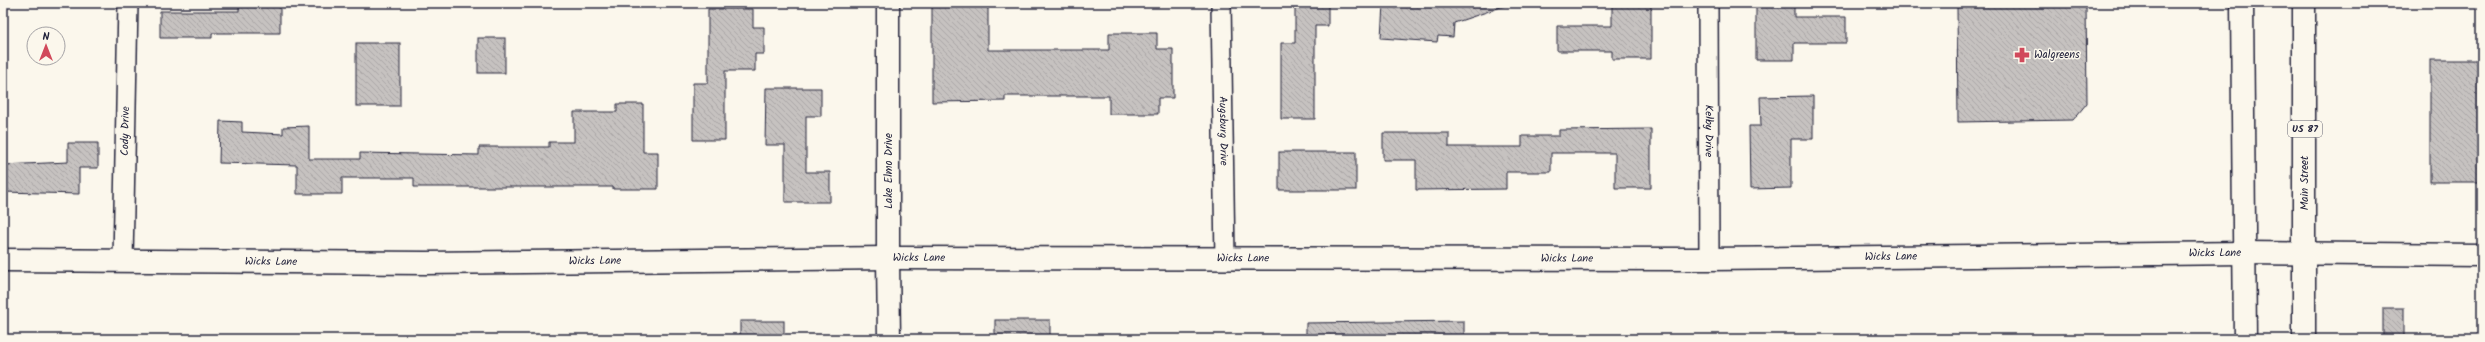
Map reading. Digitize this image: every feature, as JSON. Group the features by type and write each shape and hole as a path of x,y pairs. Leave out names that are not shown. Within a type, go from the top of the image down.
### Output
{"main road":[{"name":"Lake Elmo Drive","path":"888,3 889,339"},
{"path":"2242,3 2245,339"},
{"name":"Main Street","path":"2304,3 2306,255 2304,339"},
{"name":"Wicks Lane","path":"3,260 426,263 888,258 1709,259 2244,254 2482,255"}],"street":[{"name":"Cody Drive","path":"123,260 128,3"},
{"name":"Augsburg Drive","path":"1221,3 1226,259"},
{"name":"Kelby Drive","path":"1708,3 1709,259"}],"building":[{"path":"239,3 280,3 280,33 212,33 212,38 160,38 160,11 239,11"},
{"path":"1295,3 1328,3 1328,26 1315,26 1315,119 1281,119 1281,43 1295,43"},
{"path":"1383,3 1503,3 1504,6 1454,23 1453,37 1438,36 1437,42 1381,38"},
{"path":"1612,3 1651,3 1651,59 1612,59 1612,51 1557,51 1557,26 1612,26"},
{"path":"1756,3 1794,3 1794,17 1846,17 1846,43 1794,43 1794,60 1756,60"},
{"path":"988,4 988,50 1109,50 1109,33 1157,33 1157,49 1173,49 1173,98 1158,98 1158,114 1109,114 1109,96 1005,96 1005,101 932,102 932,5"},
{"name":"Walgreens","path":"2086,4 2087,103 2073,120 1958,122 1957,6"},
{"path":"708,9 753,9 753,27 764,27 764,54 755,54 755,71 725,71 725,140 693,140 693,83 708,83"},
{"path":"478,38 505,38 505,73 478,73"},
{"path":"356,43 400,43 400,106 356,106"},
{"path":"2430,60 2482,60 2482,182 2430,182"},
{"path":"766,88 821,88 821,116 806,116 806,172 830,172 830,202 785,202 785,145 765,145"},
{"path":"1813,96 1813,139 1791,139 1791,188 1750,189 1749,126 1761,126 1760,97"},
{"path":"617,104 643,104 643,152 658,152 658,189 613,189 613,187 414,187 414,178 342,178 342,194 297,194 297,165 219,163 220,121 242,122 242,132 283,134 283,127 309,126 309,159 360,159 360,153 479,155 479,147 549,147 549,142 574,142 574,112 617,112"},
{"path":"1651,129 1651,188 1615,188 1615,153 1551,153 1551,172 1506,172 1506,189 1416,190 1416,160 1383,160 1383,133 1449,133 1449,147 1522,147 1522,136 1559,136 1559,130"},
{"path":"68,143 98,143 98,168 79,168 79,194 3,192 3,165 68,162"},
{"path":"1279,152 1356,152 1356,190 1279,190"},
{"path":"2383,308 2404,308 2404,339 2383,339"},
{"path":"995,320 1050,320 1050,339 995,339"},
{"path":"740,321 784,321 784,339 740,339"},
{"path":"1464,321 1464,339 1306,339 1306,323"}],"place":[{"name":"Walgreens","path":"2022,55"}]}
